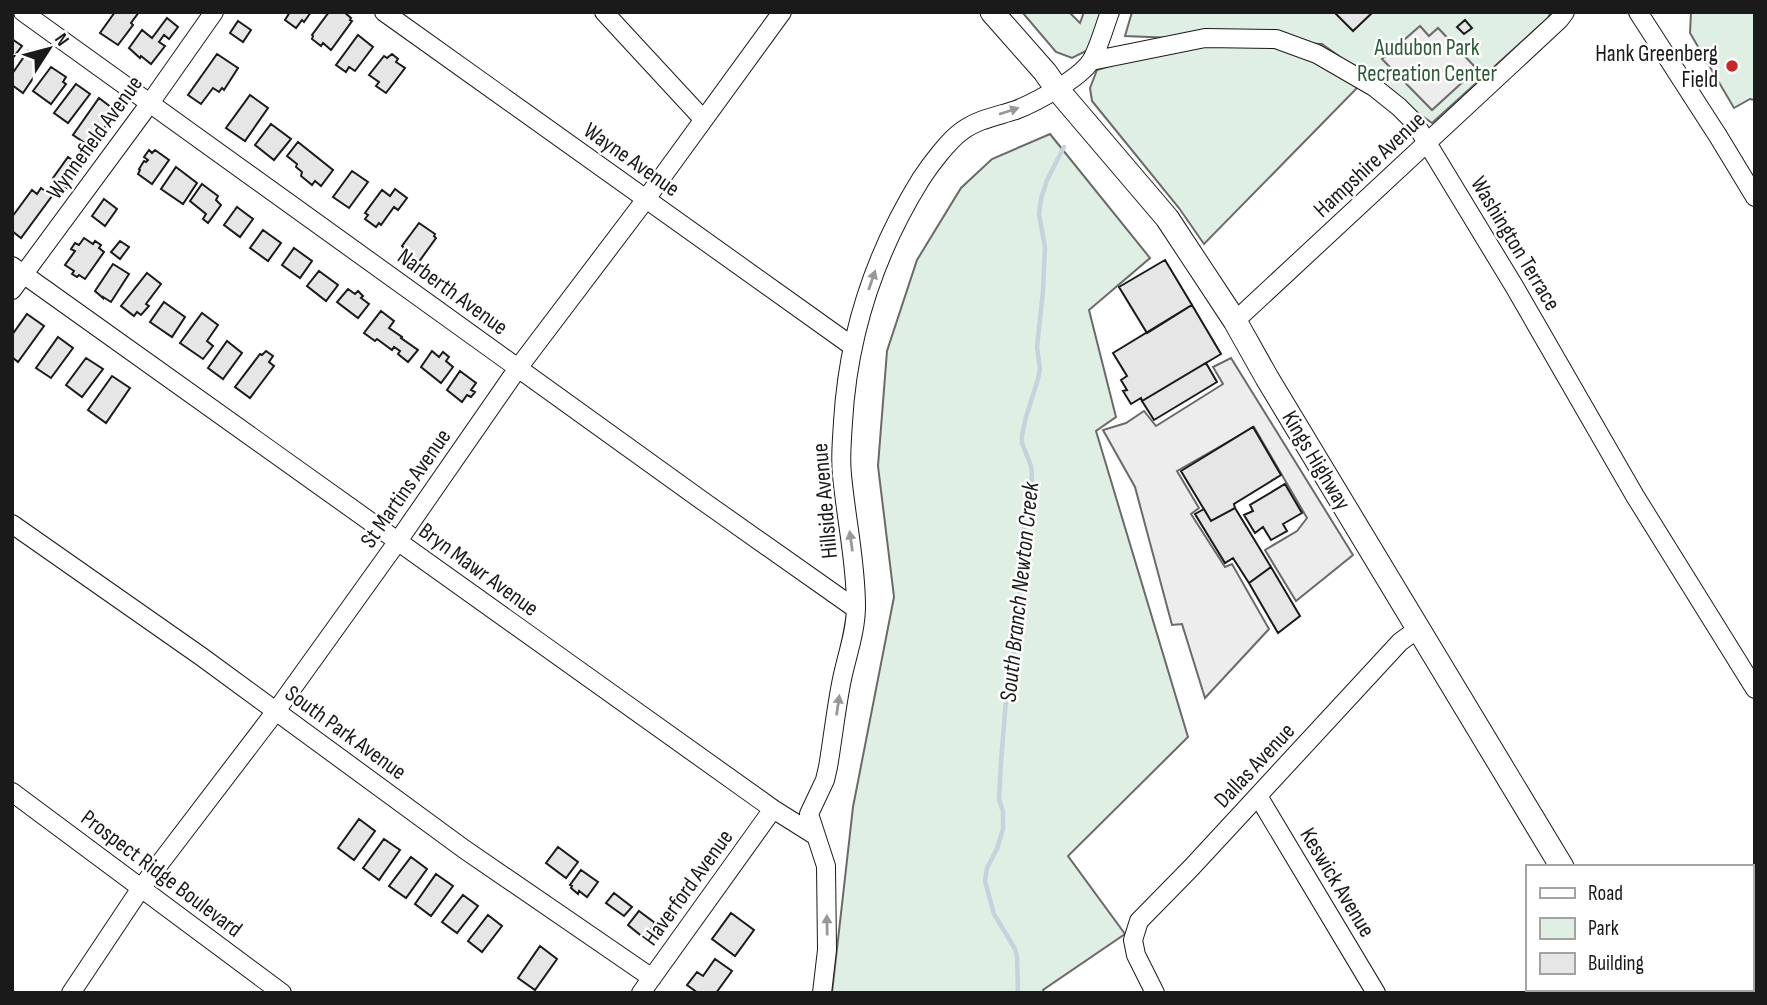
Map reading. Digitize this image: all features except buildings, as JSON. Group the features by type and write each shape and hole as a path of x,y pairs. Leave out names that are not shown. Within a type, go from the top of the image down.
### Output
{"main road":[{"name":"Kings Highway","path":"992,12 1167,218 1234,321 1561,865"}],"street":[{"name":"Narberth Avenue","path":"23,12 856,609"},
{"name":"Wynnefield Avenue","path":"12,290 18,270 149,103 214,12"},
{"name":"Wayne Avenue","path":"384,12 852,345"},
{"path":"604,12 703,119"},
{"name":"St Martins Avenue","path":"71,993 142,888 276,711 519,369 782,12"},
{"path":"1091,61 1110,12"},
{"name":"Hampshire Avenue","path":"1234,321 1427,144 1565,12"},
{"path":"1638,12 1755,197"},
{"name":"Washington Terrace","path":"1091,61 1205,38 1276,39 1317,54 1374,87 1399,107 1415,123 1521,297 1635,496 1755,689"},
{"name":"Hillside Avenue","path":"822,993 828,950 827,866 809,814 828,768 841,680 856,609 854,565 842,473 845,393 852,345 872,277 897,220 941,152 962,131 988,118 1017,109 1051,80 1073,79 1091,61"},
{"name":"Bryn Mawr Avenue","path":"18,270 773,809 816,836"},
{"name":"South Park Avenue","path":"12,524 202,657 647,985"},
{"name":"Dallas Avenue","path":"1155,993 1136,955 1133,940 1139,921 1400,642 1419,628"},
{"name":"Prospect Ridge Boulevard","path":"12,792 282,993"},
{"name":"Keswick Avenue","path":"1258,796 1376,993"},
{"name":"Haverford Avenue","path":"647,985 773,809"}],"green space":[{"path":"1022,12 1069,12 1080,23 1084,12 1106,12 1088,50 1072,58 1056,52"},
{"name":"Audubon Park Recreation Center","path":"1132,12 1551,12 1548,18 1432,123 1322,44 1125,36"},
{"name":"Hank Greenberg Field","path":"1691,12 1755,12 1755,100 1750,99 1734,108 1690,33"},
{"path":"1203,44 1275,46 1316,59 1359,86 1204,244 1179,208 1092,101 1090,88 1097,70 1138,57"},
{"path":"1050,134 1150,258 1089,310 1116,417 1096,431 1188,737 1068,856 1125,934 1043,990 1044,993 832,993 853,807 894,597 878,466 887,351 917,260 961,188 992,159"}],"shaded area":[{"path":"1420,26 1429,36 1438,28 1477,69 1432,110 1382,59"},
{"path":"1231,358 1353,555 1296,601 1265,550 1297,531 1307,518 1254,427 1177,471 1199,508 1191,514 1225,567 1232,564 1269,629 1205,698 1182,624 1172,625 1135,487 1103,430 1126,423 1144,411 1156,426 1223,384 1213,367"}],"waterway":[{"name":"South Branch Newton Creek","path":"1018,993 1015,949 994,914 985,881 987,868 1003,829 1003,812 999,799 1006,700 1015,648 1025,549 1024,514 1032,475 1022,435 1040,369 1037,347 1045,247 1039,214 1047,180 1064,147"}],"place":[{"name":"Hank Greenberg Field","path":"1732,66"}]}
